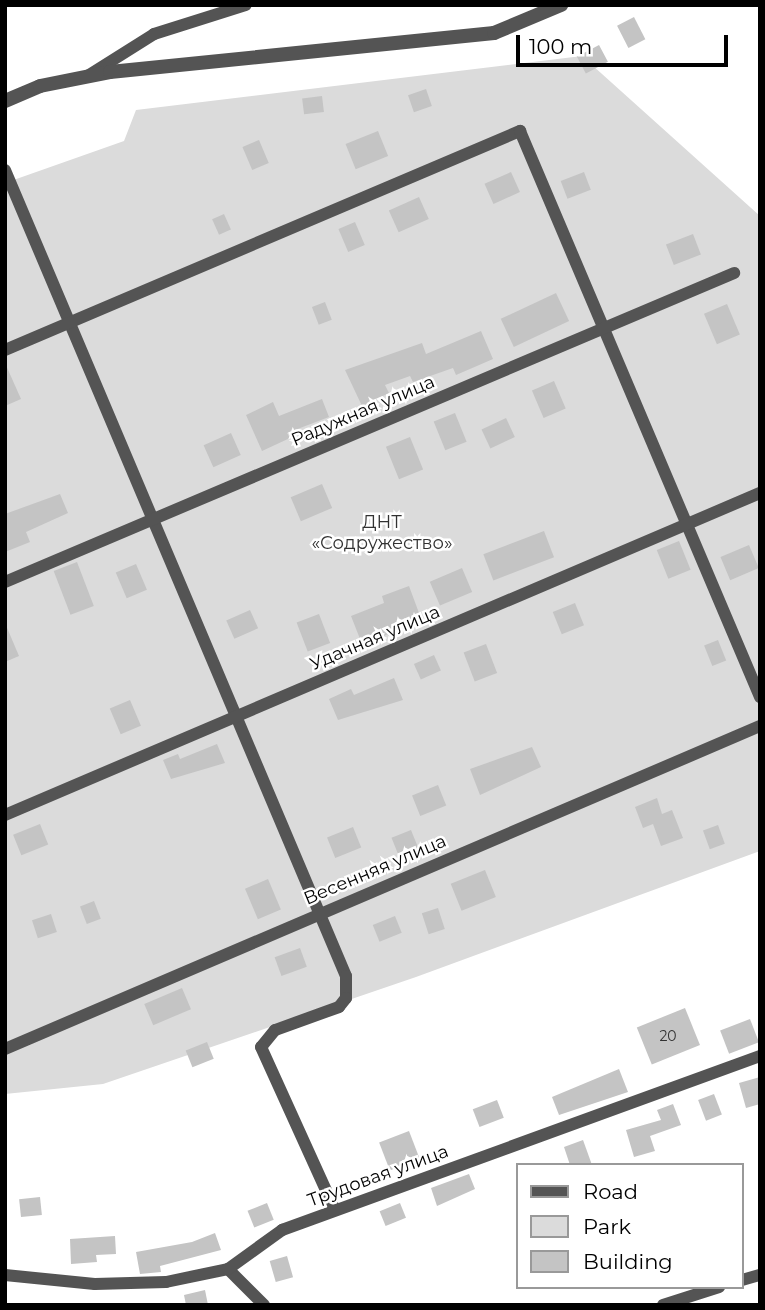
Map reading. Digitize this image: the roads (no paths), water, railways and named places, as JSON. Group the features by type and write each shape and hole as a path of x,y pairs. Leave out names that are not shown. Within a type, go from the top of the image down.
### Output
{"street":[{"path":"86,77 155,34 246,5"},
{"path":"5,101 40,86 86,77 494,33 561,5"},
{"path":"5,350 520,131 760,697"},
{"path":"5,170 72,321 346,976 346,998 339,1007 275,1030 261,1046 335,1210"},
{"name":"Радужная улица","path":"5,582 734,273"},
{"name":"Удачная улица","path":"5,815 760,493"},
{"name":"Весенняя улица","path":"5,1049 760,726"},
{"name":"Трудовая улица","path":"5,1275 95,1284 166,1282 228,1269 282,1230 760,1056"},
{"path":"228,1269 264,1305"},
{"path":"663,1305 713,1289"}],"park label":[{"name":"ДНТ «Содружество»","path":"382,533"}]}
